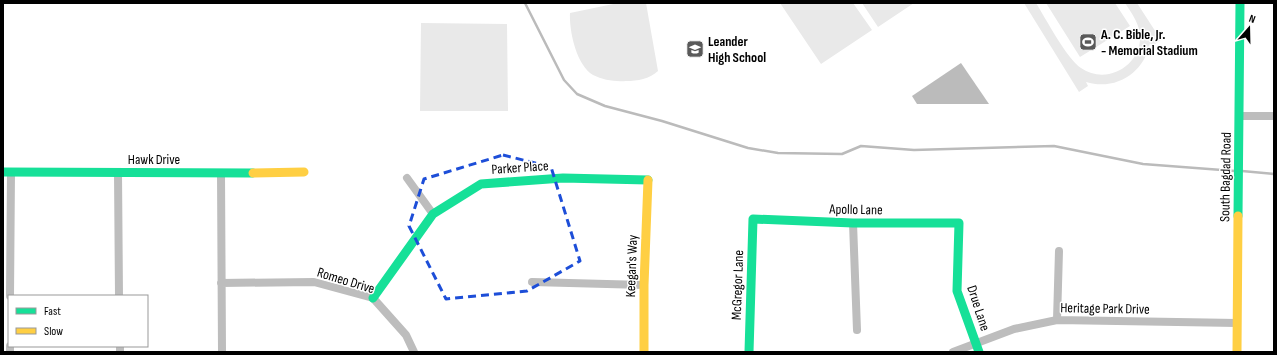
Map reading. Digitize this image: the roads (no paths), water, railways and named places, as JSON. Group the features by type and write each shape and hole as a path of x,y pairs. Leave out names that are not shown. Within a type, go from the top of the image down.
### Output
{"street":[{"name":"South Bagdad Road","path":"1236,352 1240,3"},
{"path":"1239,116 1274,116"},
{"path":"7,172 10,295"},
{"name":"Hawk Drive","path":"7,172 221,174 304,172"},
{"path":"118,173 119,295"},
{"path":"221,174 222,352"},
{"path":"407,178 433,214"},
{"name":"Parker Place","path":"373,298 433,214 481,184 563,178 648,180"},
{"name":"Keegan's Way","path":"644,352 644,285 648,180"},
{"name":"Apollo Lane","path":"753,219 853,223 959,223"},
{"name":"McGregor Lane","path":"749,352 753,219"},
{"path":"853,223 857,330"},
{"name":"Drue Lane","path":"959,223 957,291 979,352"},
{"path":"1057,320 1060,251"},
{"name":"Romeo Drive","path":"221,283 314,282 373,298 406,335 414,352"},
{"path":"532,282 644,285"},
{"name":"Heritage Park Drive","path":"954,352 1014,329 1057,320 1237,324"}],"waterway":[{"path":"525,3 564,80 577,94 605,106 662,121 748,148 778,153 842,154 861,146 914,150 1054,146 1143,164 1235,171"},
{"path":"1242,171 1274,174"}],"place":[{"name":"A. C. Bible, Jr. - Memorial Stadium","path":"1088,42"},
{"name":"Leander High School","path":"695,49"}]}
